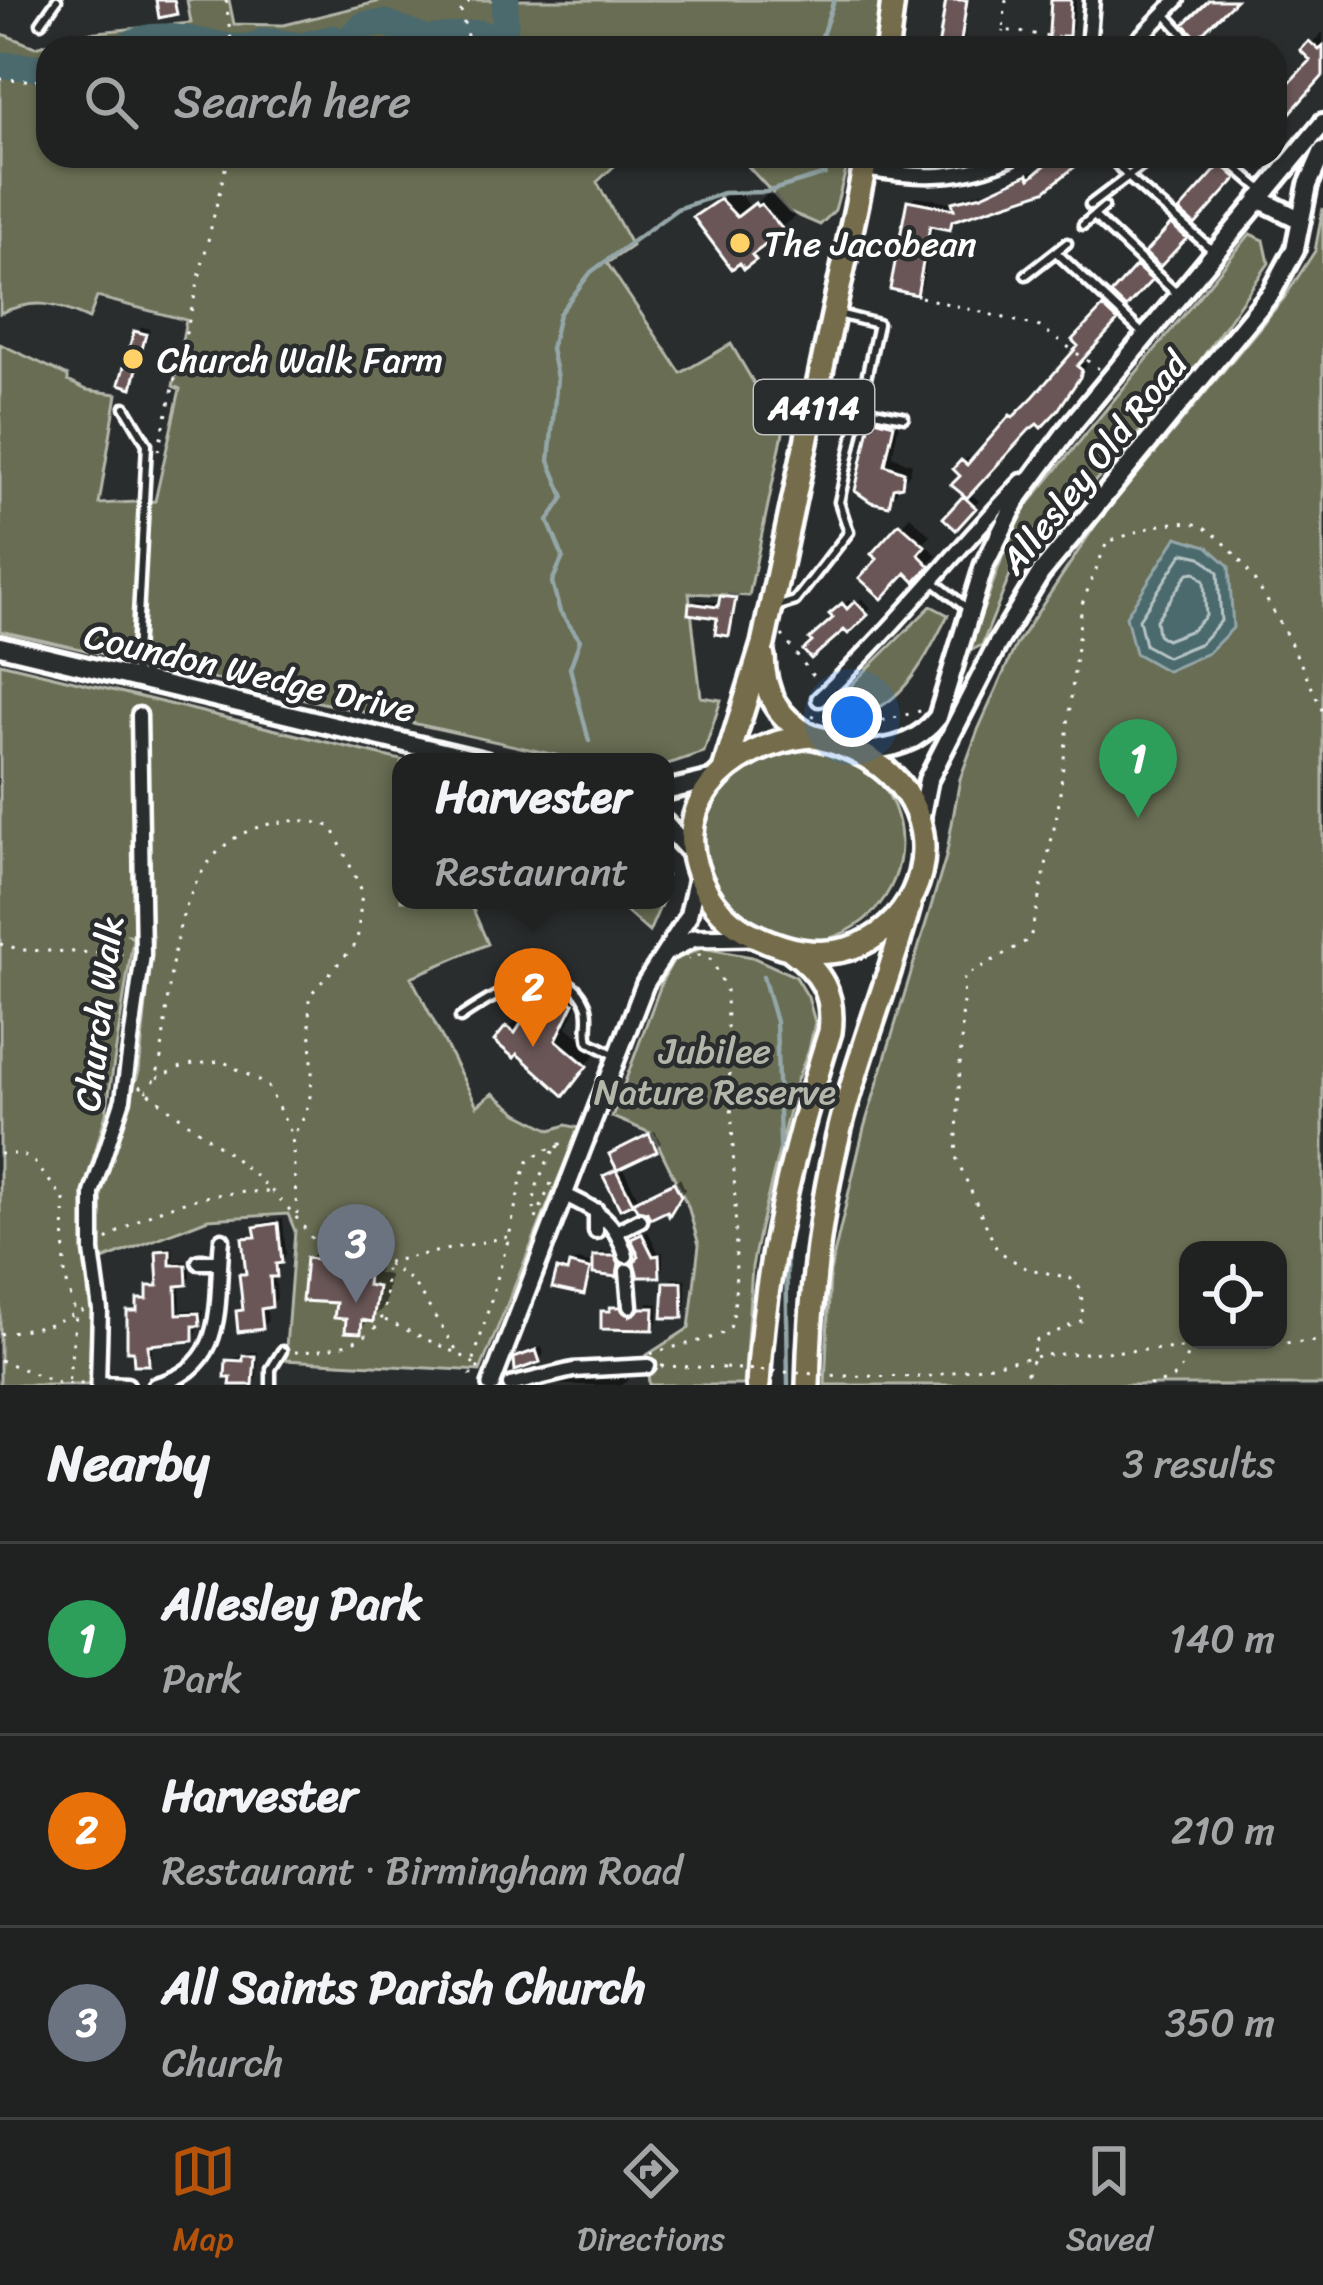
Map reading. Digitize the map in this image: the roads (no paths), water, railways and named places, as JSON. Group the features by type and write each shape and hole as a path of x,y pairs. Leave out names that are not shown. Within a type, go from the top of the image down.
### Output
{"highway":[{"path":"888,36 893,0"},
{"name":"A4114","path":"720,773 770,646 770,608 865,168"},
{"path":"770,646 766,685 788,723 808,724 861,751 898,781 920,820 922,862 835,1150 816,1257 808,1385"},
{"path":"808,724 720,773 694,821 696,864 715,904 751,937 791,950 830,952 867,941 898,917 912,894"},
{"path":"758,1385 770,1263 783,1193 833,1009 818,974 791,950"}],"main road":[{"name":"Allesley Old Road","path":"1287,165 1323,123"},
{"name":"Allesley Old Road","path":"920,820 928,780 997,645 1040,574 1272,292 1295,248 1308,185 1323,152"},
{"name":"Allesley Old Road","path":"861,751 907,743 938,717 968,609 1000,528 1045,458 1285,168"},
{"path":"1262,195 1301,220"},
{"name":"Coundon Wedge Drive","path":"0,646 447,753"},
{"path":"674,788 720,773"},
{"path":"674,836 696,864"}],"street":[{"path":"1089,36 1092,0"},
{"path":"1142,36 1177,0"},
{"path":"883,168 914,177 953,176 977,168"},
{"name":"Allesley Old Road","path":"819,699 934,582 968,537 1045,458"},
{"name":"Church Walk","path":"98,1384 100,1310 92,1250 92,1193 127,1082 143,955 139,716"},
{"path":"643,1366 573,1370 500,1385 563,1194 645,983 688,917 696,864"},
{"path":"660,957 694,938 751,937"},
{"path":"563,1194 604,1214 618,1231 626,1256"},
{"path":"596,1210 596,1232"},
{"path":"618,1231 640,1220"},
{"path":"154,1385 185,1373 206,1352 219,1301 222,1240"},
{"path":"199,1262 220,1262"},
{"path":"627,1271 630,1306"},
{"path":"98,1384 127,1385"}],"lane":[{"path":"41,23 57,0"},
{"path":"1164,13 1185,36"},
{"path":"1120,168 1214,253"},
{"path":"1090,205 1140,168"},
{"path":"1235,168 1262,195"},
{"path":"1082,225 1104,207"},
{"path":"1094,216 1179,296"},
{"path":"1026,275 1067,243"},
{"path":"1057,253 1145,336"},
{"path":"770,608 795,601 849,532 839,502 878,325 834,313"},
{"path":"125,407 147,444 135,679"},
{"path":"859,408 904,417"},
{"path":"934,582 968,609"},
{"path":"460,1018 520,982 560,982 586,1004 589,1042 618,1056"},
{"path":"271,1385 272,1369 283,1351"}],"water":[{"path":"1177,537 1207,546 1229,566 1233,628 1208,653 1167,671 1135,653 1126,616"}],"waterway":[{"path":"503,36 506,0"},
{"path":"822,36 834,0"},
{"path":"352,36 364,25 386,23 419,36"},
{"path":"454,36 489,36"},
{"path":"0,65 36,67"},
{"path":"589,741 570,668 580,640 560,612 552,582 563,557 548,521 564,497 549,461 557,378 551,349 559,314 591,272 677,209 723,193 766,192 825,174 826,168"},
{"path":"763,976 776,1022 781,1170"},
{"path":"786,1241 788,1385"}],"place":[{"name":"The Jacobean","path":"740,243"},
{"name":"Church Walk Farm","path":"133,359"},
{"name":"Allesley Park","path":"1138,818"},
{"name":"Harvester","path":"533,1047"},
{"name":"All Saints Parish Church","path":"356,1303"}],"park label":[{"name":"Jubilee Nature Reserve","path":"715,1070"}]}
